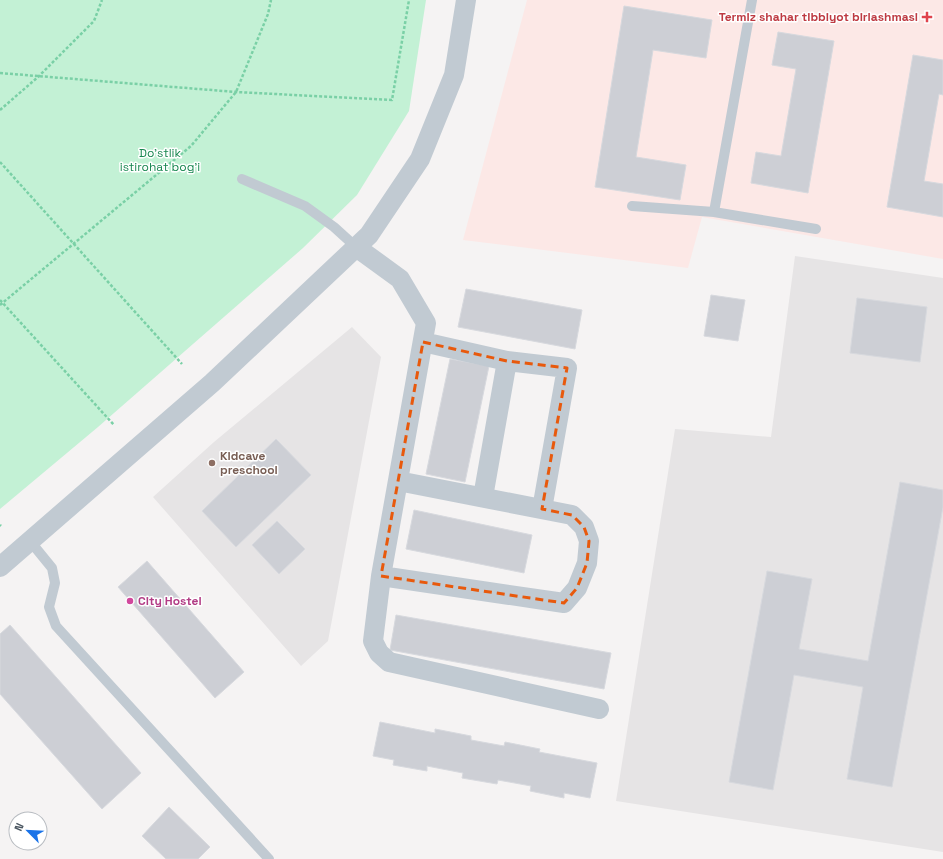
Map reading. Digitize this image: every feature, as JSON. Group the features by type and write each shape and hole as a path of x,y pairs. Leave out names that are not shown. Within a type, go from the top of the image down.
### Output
{"street":[{"path":"0,567 212,383 369,235 420,159 454,75 466,0"},
{"path":"356,247 400,279 426,323 381,576 373,640 379,653 389,662 600,709"},
{"path":"423,342 507,361 567,368 542,509"},
{"path":"483,497 507,361"},
{"path":"381,576 564,603 577,588 587,563 589,541 584,527 572,515 398,481"}],"lane":[{"path":"714,212 752,0"},
{"path":"242,179 305,206 334,227 356,247"},
{"path":"632,206 714,212 816,229"},
{"path":"30,541 52,568 54,583 49,607 56,626 269,859"}],"path":[{"path":"0,110 38,77 94,21 102,0"},
{"path":"0,305 191,146 236,92 268,14 271,0"},
{"path":"0,73 236,92 392,100 409,0"},
{"path":"0,162 182,364"},
{"path":"0,300 114,425"}],"highlighted area":[{"path":"423,342 507,361 567,368 542,509 572,515 584,527 589,541 587,563 577,588 564,603 381,576"}],"shaded area":[{"path":"527,0 943,0 943,259 702,217 688,268 463,240"},
{"path":"795,256 943,278 943,852 616,801 675,429 771,437"},
{"path":"352,327 381,357 328,641 301,666 153,497 214,442"}],"green space":[{"name":"Do'stlik istirohat bog'i","path":"0,0 426,0 409,111 357,195 303,248 98,427 0,509"}],"building":[{"path":"624,6 712,20 706,58 653,50 636,157 686,165 680,200 595,187"},
{"path":"778,32 834,41 808,193 751,183 756,152 781,156 796,69 772,65"},
{"path":"913,55 943,60 943,95 939,94 924,181 943,184 943,217 887,207"},
{"path":"466,289 582,310 575,349 458,327"},
{"path":"711,295 745,300 738,341 704,336"},
{"path":"857,298 927,307 920,362 850,353"},
{"path":"450,359 489,366 465,482 426,474"},
{"path":"276,439 311,475 236,547 202,511"},
{"path":"900,482 943,490 943,507 892,787 847,779 863,687 794,675 773,790 729,782 767,571 812,579 799,649 868,661"},
{"path":"414,510 532,535 524,573 406,549"},
{"path":"277,521 305,549 279,574 252,545"},
{"path":"147,561 244,672 215,698 118,587"},
{"path":"396,615 611,653 604,689 390,650"},
{"path":"10,625 141,773 102,809 0,694 0,634"},
{"path":"380,722 435,733 435,729 471,736 471,740 504,746 505,742 540,749 539,752 597,763 590,798 564,793 564,798 530,791 531,786 498,780 497,784 462,778 463,773 427,766 427,771 393,765 394,760 373,756"},
{"path":"169,807 210,847 198,859 166,859 142,836"}],"place":[{"name":"Termiz shahar tibbiyot birlashmasi","path":"927,17"},
{"name":"Kidcave preschool","path":"212,463"},
{"name":"City Hostel","path":"130,601"}]}
